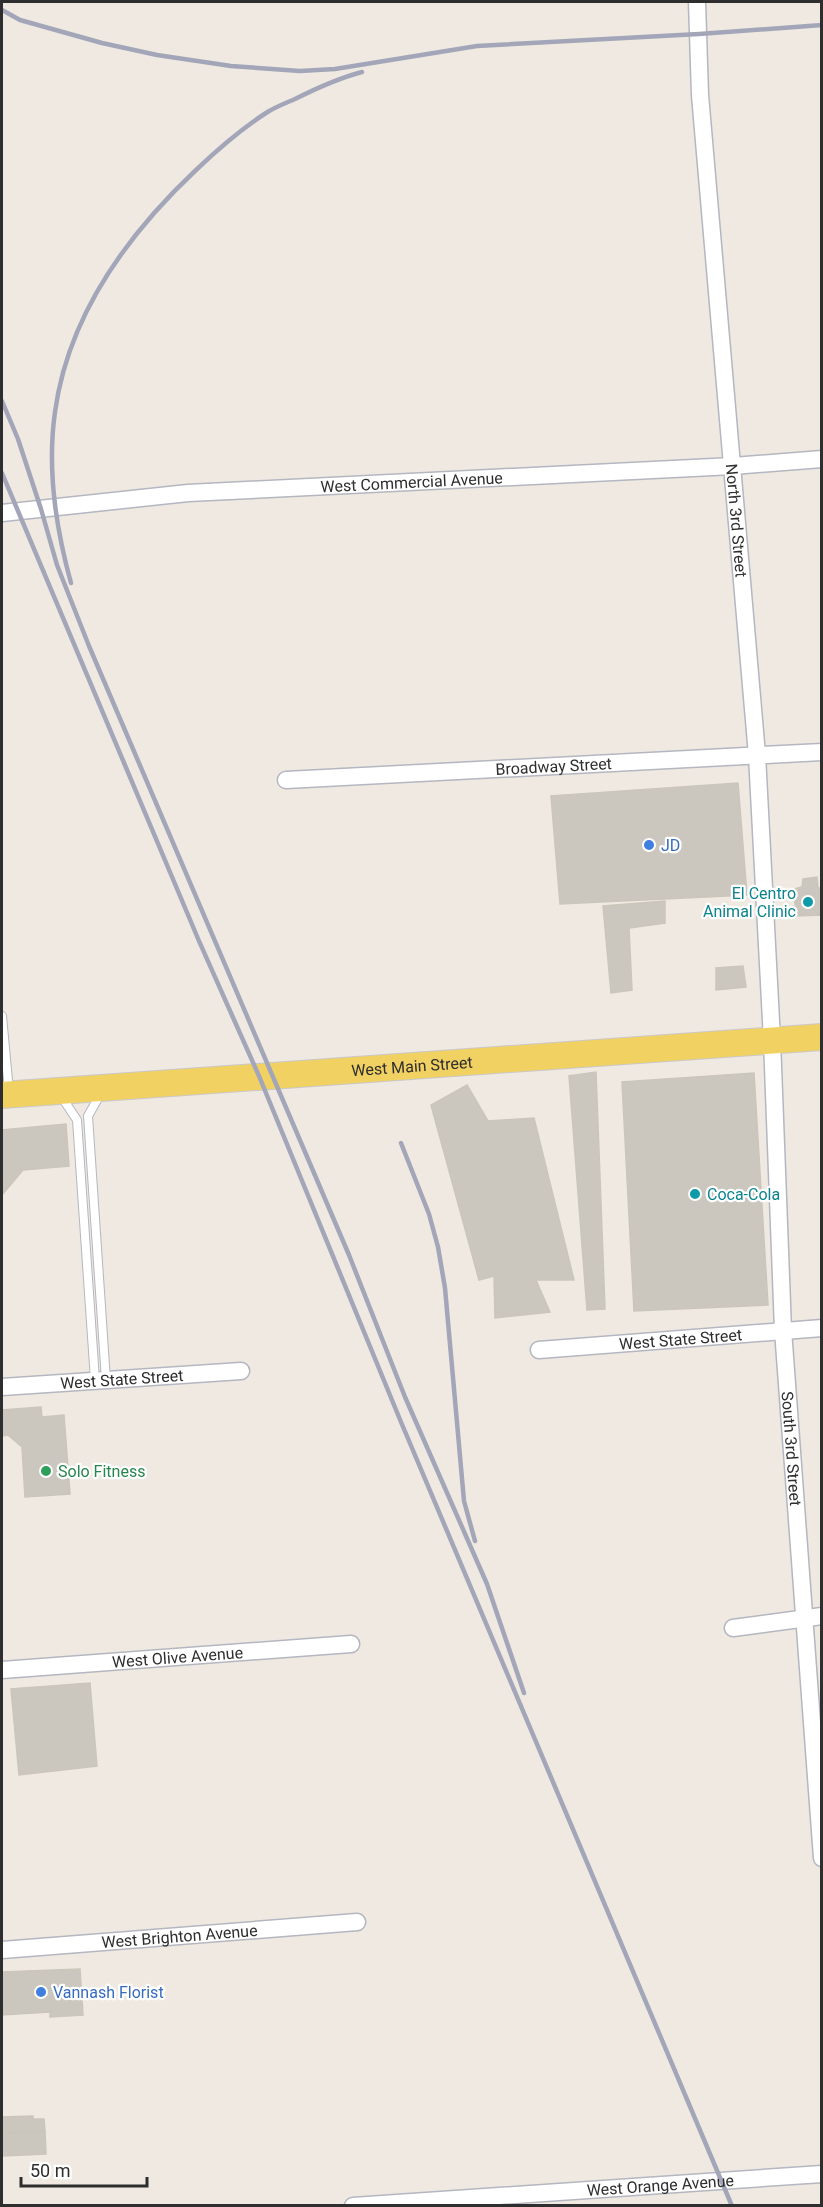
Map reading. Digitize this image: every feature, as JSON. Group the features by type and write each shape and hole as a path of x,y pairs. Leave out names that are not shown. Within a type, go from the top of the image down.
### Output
{"main road":[{"name":"West Main Street","path":"5,1094 822,1036"}],"street":[{"name":"North 3rd Street","path":"697,2 700,95 757,755 772,1040"},
{"name":"West Commercial Avenue","path":"2,513 188,493 733,466 822,459"},
{"name":"Broadway Street","path":"286,780 822,752"},
{"name":"South 3rd Street","path":"772,1040 783,1330 822,1858"},
{"name":"West State Street","path":"539,1350 822,1328"},
{"name":"West State Street","path":"2,1387 241,1371"},
{"path":"733,1628 822,1616"},
{"name":"West Olive Avenue","path":"2,1670 351,1644"},
{"name":"West Brighton Avenue","path":"2,1950 357,1922"},
{"name":"West Orange Avenue","path":"353,2205 457,2202 822,2174"}],"lane":[{"path":"2,1016 5,1094"},
{"path":"100,1380 88,1116 105,1087"},
{"path":"57,1090 77,1120 100,1380"}],"building":[{"name":"JD","path":"738,783 747,895 560,904 551,796"},
{"name":"El Centro Animal Clinic","path":"817,877 818,888 822,888 822,915 796,916 794,889 802,887 803,879"},
{"path":"665,901 665,923 629,928 632,990 611,993 603,906"},
{"path":"743,966 746,987 716,990 716,968"},
{"path":"596,1072 605,1309 587,1310 569,1076"},
{"name":"Coca-Cola","path":"754,1073 768,1305 634,1311 622,1082"},
{"path":"467,1085 488,1121 534,1118 574,1280 536,1280 550,1312 495,1318 494,1276 479,1280 431,1105"},
{"path":"66,1124 69,1166 23,1170 2,1195 2,1130"},
{"name":"Solo Fitness","path":"41,1407 42,1417 64,1415 70,1494 25,1497 22,1447 8,1435 2,1436 2,1410"},
{"path":"90,1683 97,1766 19,1775 11,1689"},
{"name":"Vannash Florist","path":"80,1969 83,2015 50,2017 50,2012 2,2015 2,1972"},
{"path":"33,2116 33,2119 44,2119 45,2131 2,2134 2,2117"},
{"path":"45,2131 46,2154 2,2156 2,2134"}],"railway":[{"path":"2,10 20,20 102,43 157,55 231,66 300,71 335,69 477,46 822,25"},
{"path":"71,583 54,498 53,433 62,377 87,310 125,249 147,221 221,147 269,111 328,84 362,72"},
{"path":"2,401 18,439 57,565 89,646 349,1255 405,1397 487,1584 524,1693"},
{"path":"2,473 199,941 259,1076 401,1422 732,2206"},
{"path":"401,1143 429,1214 438,1247 445,1288 464,1501 475,1541"}],"place":[{"name":"JD","path":"649,845"},
{"name":"El Centro Animal Clinic","path":"808,902"},
{"name":"Coca-Cola","path":"695,1194"},
{"name":"Solo Fitness","path":"46,1471"},
{"name":"Vannash Florist","path":"41,1992"}]}
